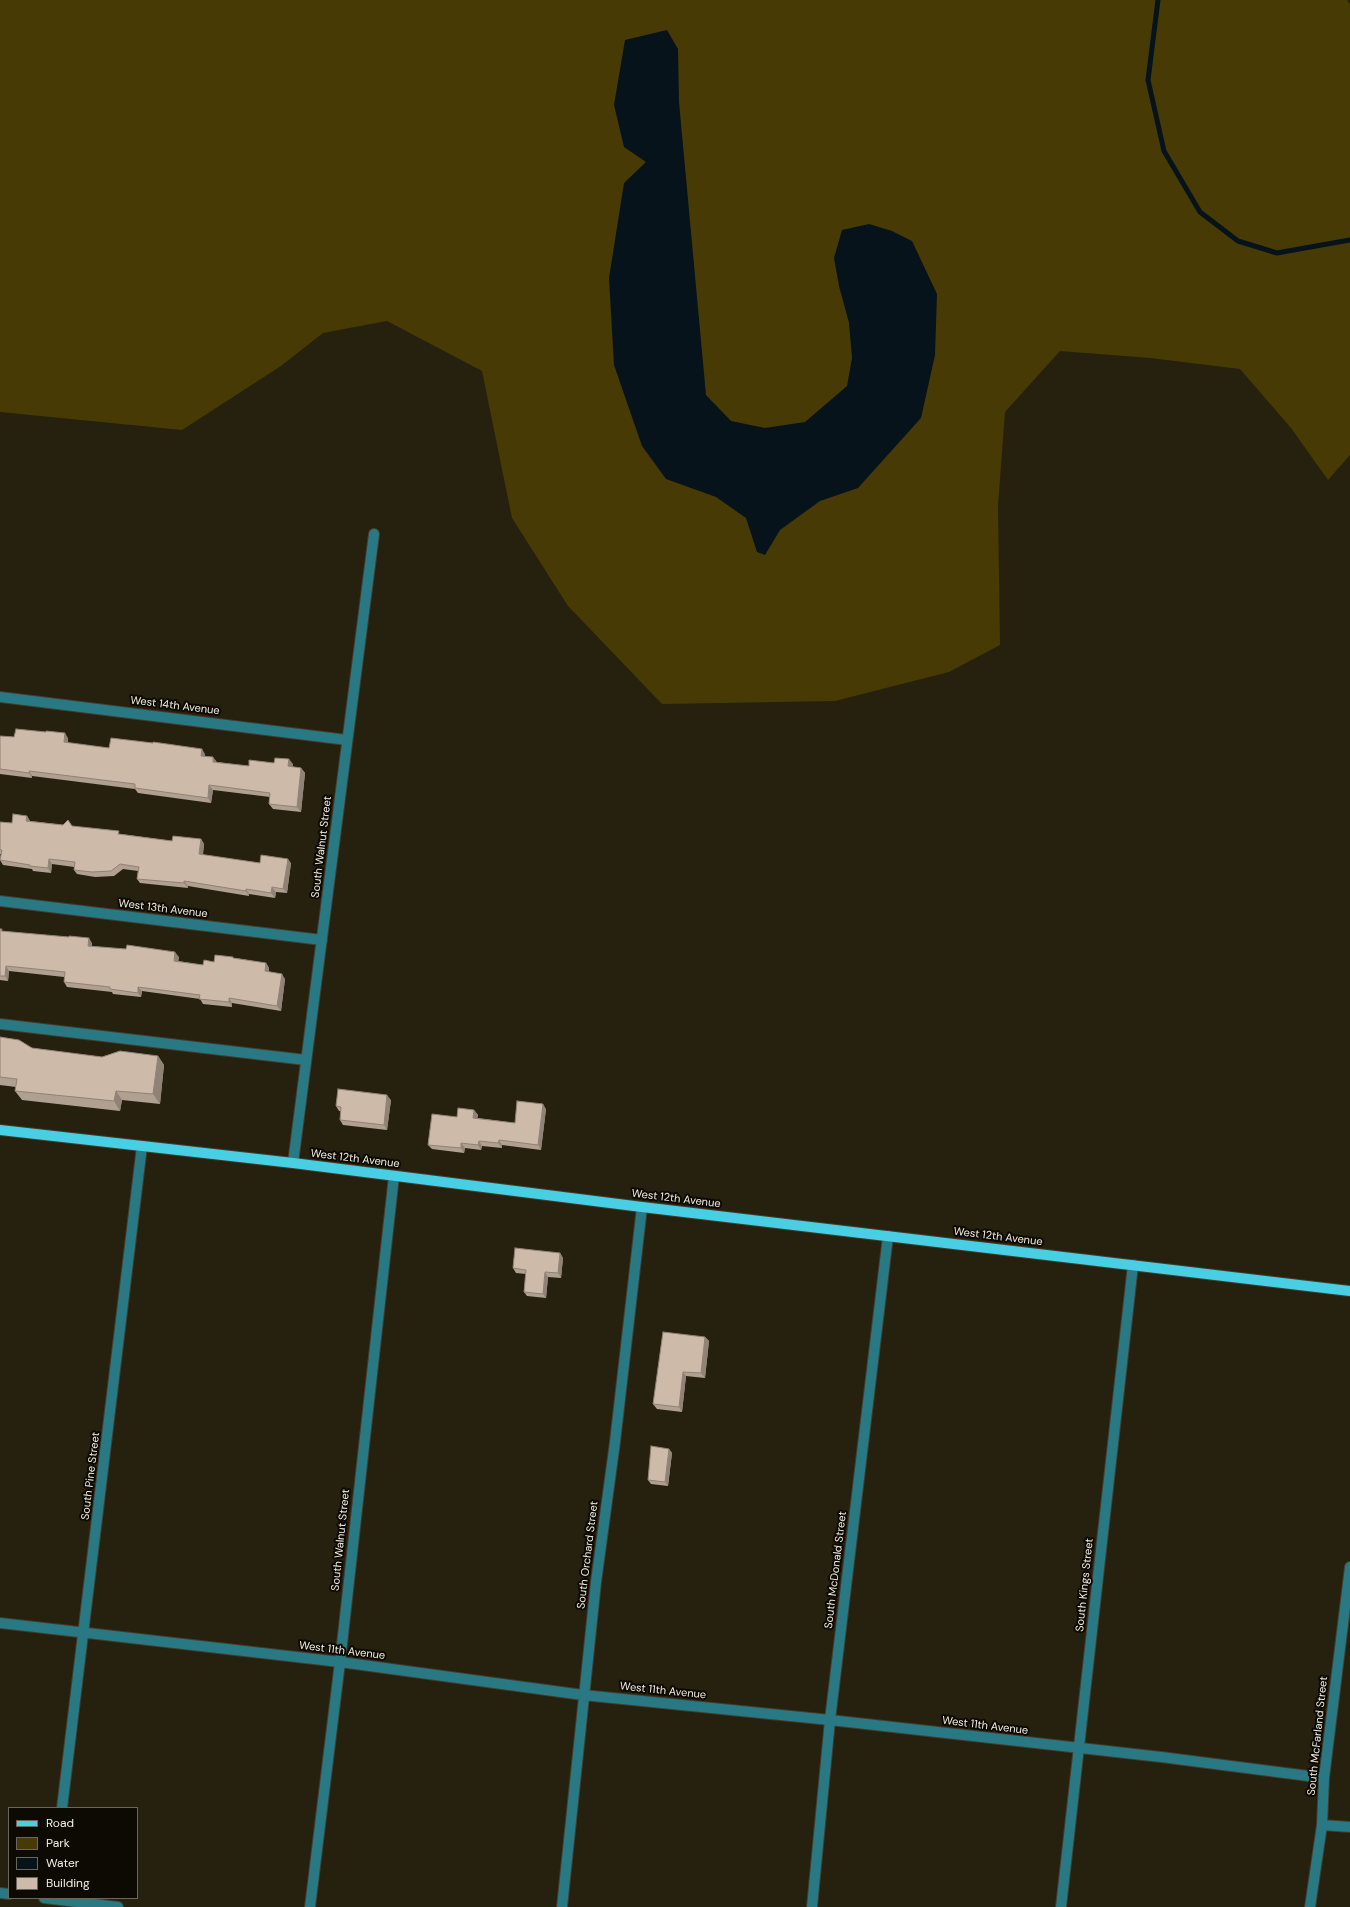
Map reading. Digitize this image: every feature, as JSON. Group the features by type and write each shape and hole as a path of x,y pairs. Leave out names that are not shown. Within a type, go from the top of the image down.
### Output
{"main road":[{"name":"West 12th Avenue","path":"0,1130 293,1163 642,1207 1350,1291"}],"street":[{"name":"South Walnut Street","path":"293,1163 374,534"},
{"name":"West 14th Avenue","path":"0,697 347,740"},
{"name":"West 13th Avenue","path":"0,901 322,940"},
{"path":"0,1024 306,1060"},
{"name":"South Pine Street","path":"62,1807 142,1146"},
{"name":"South Walnut Street","path":"310,1907 340,1662 394,1176"},
{"name":"South Orchard Street","path":"562,1907 583,1695 596,1582 615,1442 642,1207"},
{"name":"South McDonald Street","path":"812,1907 830,1720 888,1236"},
{"name":"South Kings Street","path":"1061,1907 1133,1265"},
{"name":"South McFarland Street","path":"1310,1907 1322,1825 1324,1778 1348,1598 1350,1567"},
{"name":"West 11th Avenue","path":"0,1623 340,1662 583,1695 830,1720 1324,1778"},
{"path":"1322,1825 1350,1827"},
{"path":"49,1900 118,1907"}],"green space":[{"path":"0,0 1347,0 1350,4 1350,455 1328,480 1291,428 1240,369 1150,358 1060,351 1005,412 998,506 1000,645 949,672 835,701 662,704 568,606 512,518 482,371 387,321 323,333 281,366 182,430 0,412"}],"water":[{"path":"667,30 678,49 679,102 706,395 731,421 765,428 805,422 847,386 852,358 849,323 839,286 834,258 842,230 869,224 892,231 912,241 937,294 935,355 921,418 858,488 820,501 780,530 765,555 757,552 746,518 716,497 666,479 642,446 614,365 609,278 624,183 646,162 624,147 614,105 625,40"}],"building":[{"path":"16,729 65,733 64,742 109,748 111,738 202,749 201,756 213,757 213,762 249,766 249,760 274,763 275,758 289,759 288,766 301,768 297,807 269,804 270,793 209,785 208,798 135,788 135,784 29,771 29,773 0,769 0,736 14,737"},
{"path":"13,814 27,816 26,821 63,825 68,820 72,826 119,831 118,834 172,841 173,836 201,839 199,854 260,863 261,855 288,859 283,889 272,887 271,893 246,889 246,891 184,881 184,883 137,879 139,867 120,864 111,871 92,872 74,870 75,862 49,859 48,868 0,860 2,850 0,850 0,822 12,823"},
{"path":"0,929 2,929 1,931 89,938 88,946 126,949 127,945 175,952 174,961 203,965 204,960 214,962 215,955 266,963 265,971 282,974 277,1006 229,998 229,1002 199,999 200,995 138,987 138,993 110,989 110,987 64,982 65,972 6,966 5,976 0,976"},
{"path":"0,1037 19,1040 32,1048 102,1057 120,1051 158,1056 153,1094 116,1091 114,1101 15,1091 17,1079 0,1077"},
{"path":"338,1089 387,1095 384,1125 340,1120 341,1107 336,1106"},
{"path":"517,1101 543,1104 538,1145 499,1140 498,1143 479,1141 478,1145 461,1143 461,1148 428,1145 432,1114 457,1117 458,1108 474,1110 473,1118 515,1123"},
{"path":"515,1248 560,1253 558,1273 545,1272 543,1294 524,1292 526,1270 513,1268"},
{"path":"663,1332 705,1337 701,1373 683,1372 679,1407 653,1404"},
{"path":"651,1446 669,1449 665,1482 648,1480"}],"waterway":[{"path":"1158,0 1148,80 1164,151 1200,212 1238,241 1277,253 1350,240"}]}
